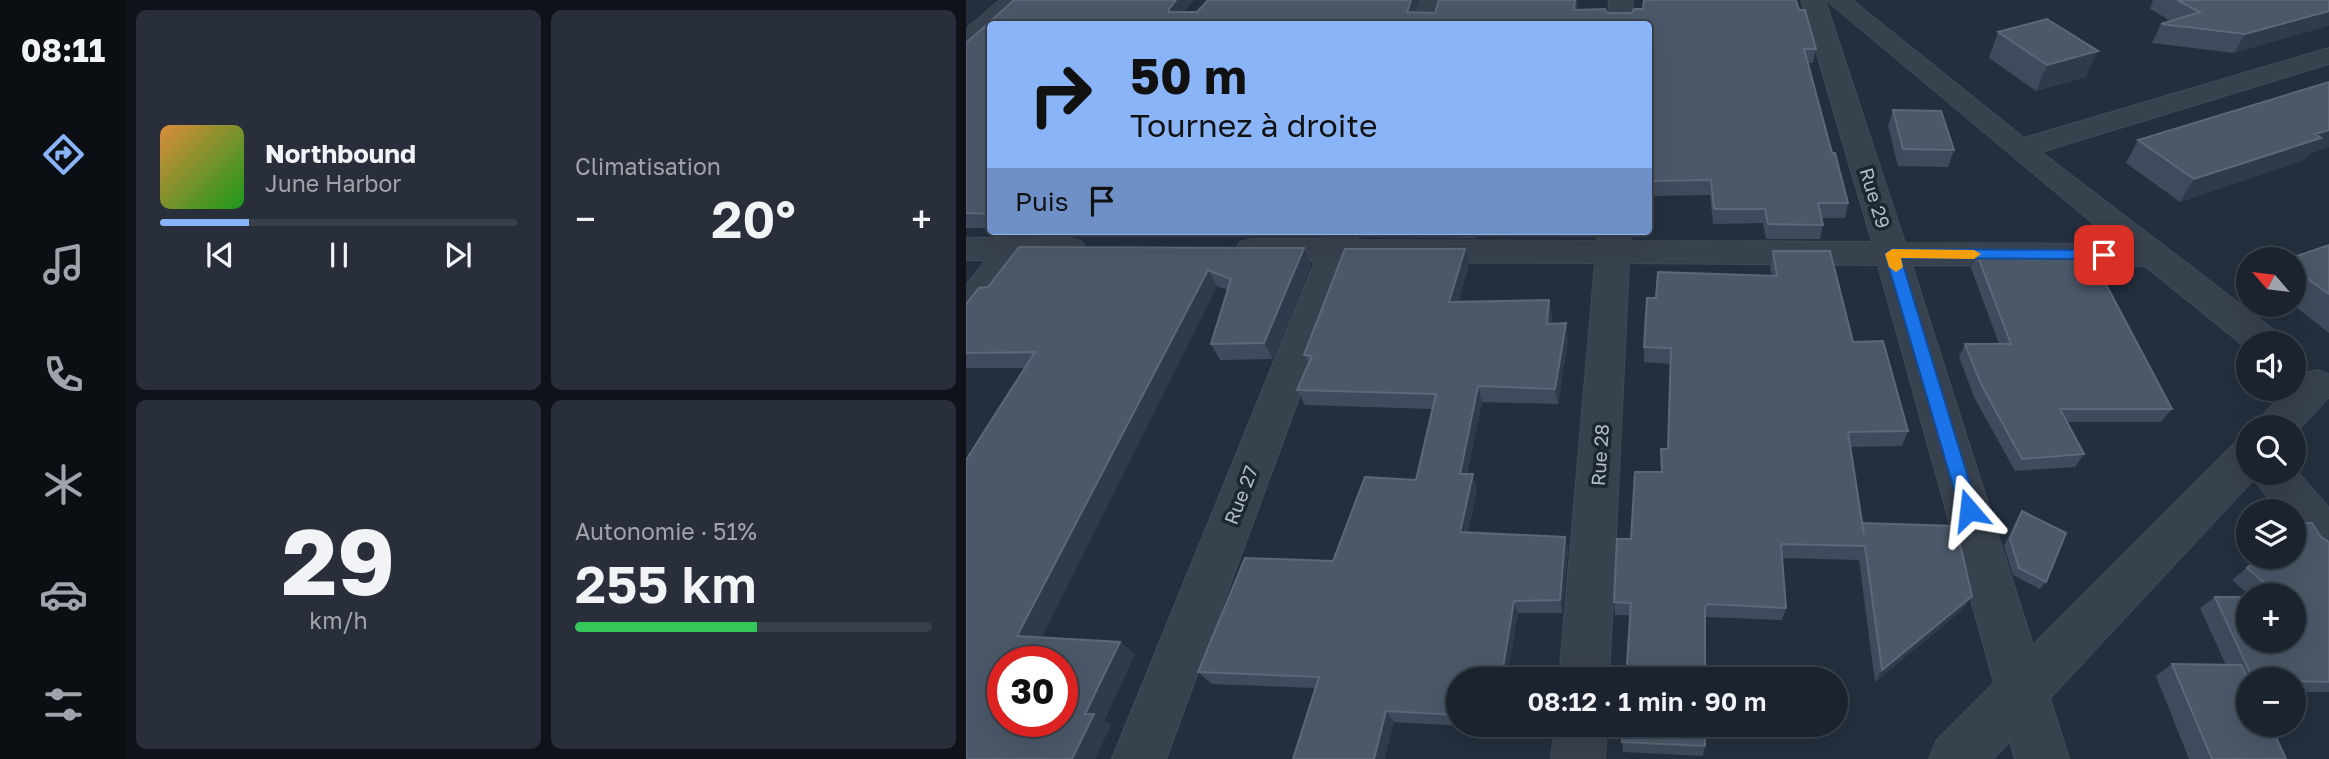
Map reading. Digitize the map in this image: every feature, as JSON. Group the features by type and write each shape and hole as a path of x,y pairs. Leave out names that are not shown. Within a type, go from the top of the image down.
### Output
{"street":[{"path":"991,21 1014,0"},
{"path":"1425,21 1433,0"},
{"path":"1620,21 1621,0"},
{"name":"Rue 29","path":"1813,0 1892,254 2042,759"},
{"path":"1838,0 2019,149 2250,331"},
{"path":"966,43 987,24"},
{"path":"2019,149 2329,56"},
{"path":"966,309 1020,240"},
{"path":"966,249 1020,240 1094,250"},
{"path":"1228,250 1340,241 1614,242 1892,254 2156,255"},
{"name":"Rue 27","path":"1139,759 1340,241"},
{"name":"Rue 28","path":"1585,667 1614,242"},
{"path":"2286,415 2313,382"},
{"path":"1956,759 2236,469"},
{"path":"2283,485 2329,540"},
{"path":"1578,759 1580,737"}],"building":[{"path":"1014,0 1176,0 1169,12 1197,12 1208,0 1411,0 1407,12 1435,13 1439,0 1575,0 1574,10 1605,9 1607,13 1632,13 1634,9 1643,9 1644,0 1796,0 1799,10 1805,10 1816,49 1804,49 1848,203 1818,203 1823,225 1768,224 1765,209 1714,209 1711,180 1652,181 1652,21 991,21"},
{"path":"2177,0 2329,0 2329,11 2245,34 2161,24 2200,12"},
{"path":"2047,19 2098,51 2047,65 1998,32"},
{"path":"987,24 987,214 966,213 966,43"},
{"path":"2329,82 2329,130 2315,134 2321,138 2194,179 2138,140"},
{"path":"1893,110 1941,111 1954,150 1903,149"},
{"path":"2329,245 2329,294 2306,278 2306,253"},
{"path":"1019,247 1304,248 1264,343 1211,344 1231,279 1208,270 1017,636 1120,642 1085,714 1094,714 1072,759 966,759 966,460 1035,352 966,353 966,304 979,288 988,287"},
{"path":"1345,249 1465,249 1449,302 1549,300 1547,324 1566,323 1555,389 1478,386 1460,474 1473,474 1460,532 1565,537 1560,600 1514,601 1503,667 1446,667 1446,714 1386,711 1374,759 1293,759 1319,677 1198,672 1245,558 1333,561 1365,477 1416,480 1436,394 1297,390 1312,356 1304,355"},
{"path":"1773,251 1830,251 1853,342 1883,341 1908,431 1848,432 1862,523 1956,526 1972,596 1882,670 1865,546 1781,544 1786,608 1708,604 1705,607 1705,667 1627,667 1631,603 1614,602 1617,539 1631,539 1635,472 1662,472 1661,449 1668,449 1671,348 1644,347 1647,298 1656,298 1658,272 1777,276"},
{"path":"1977,254 2013,255 2015,258 2092,258 2172,409 2060,409 2084,454 2022,459 1981,384 1965,344 2011,344"},
{"path":"2022,511 2066,533 2046,582 2019,568 2010,539"},
{"path":"2306,523 2312,523 2321,537 2329,542 2329,682 2306,681 2306,667 2247,667 2241,653 2306,653 2306,583 2264,583 2248,569 2306,569"},
{"path":"2215,597 2236,597 2236,642"},
{"path":"2172,664 2241,665 2242,667 2236,667 2236,737 2276,737 2286,759 2212,759"},
{"path":"1622,737 1705,737 1705,746 1622,742"}],"slow traffic":[{"path":"1896,267 1892,254 1974,254"}],"route":[{"path":"1969,510 1892,254 2104,255"}]}
